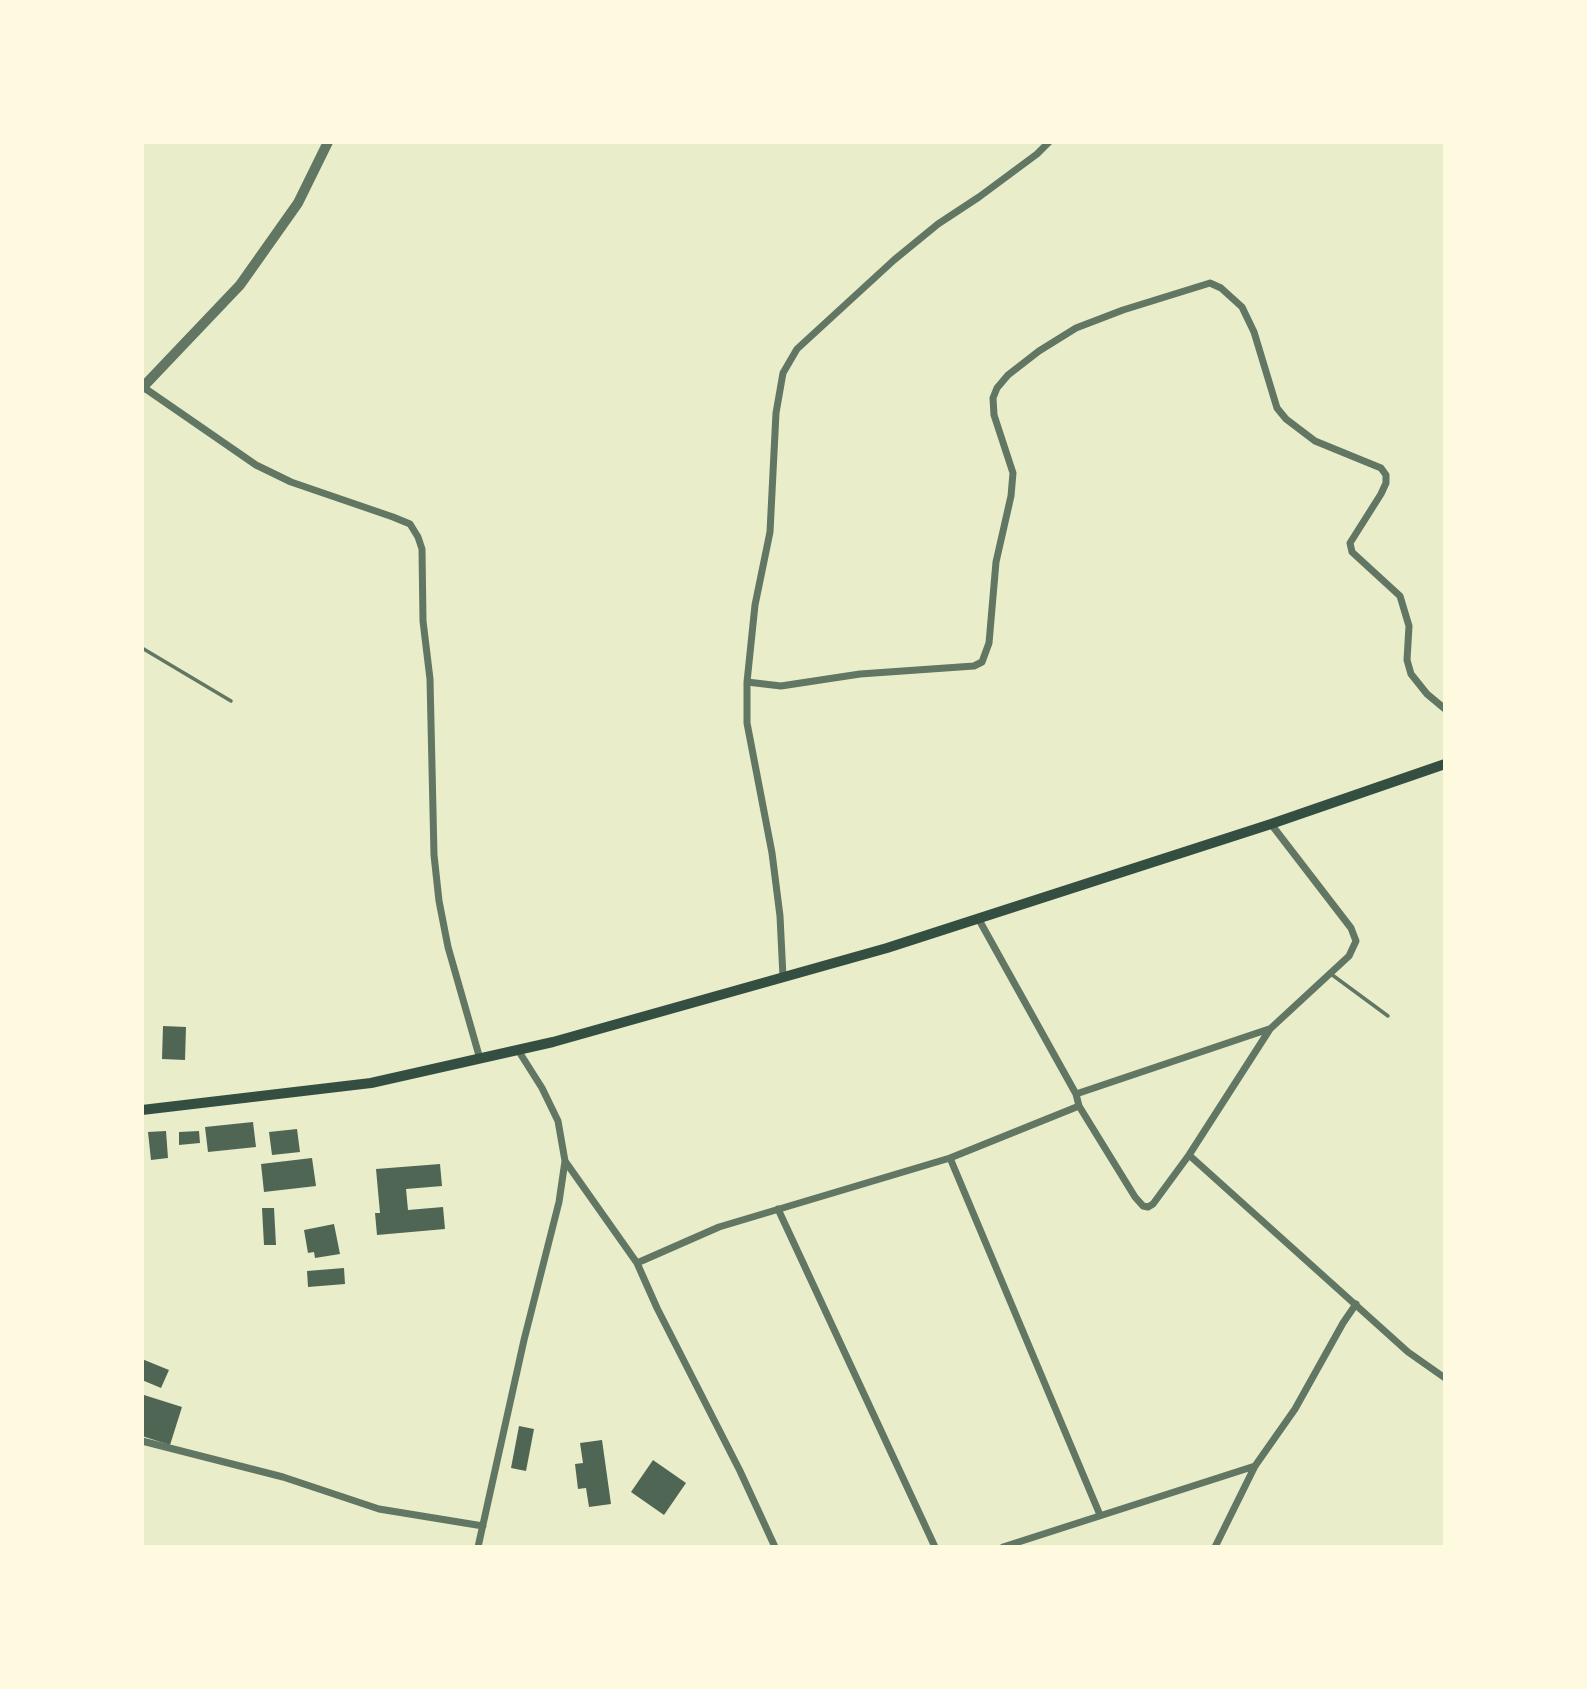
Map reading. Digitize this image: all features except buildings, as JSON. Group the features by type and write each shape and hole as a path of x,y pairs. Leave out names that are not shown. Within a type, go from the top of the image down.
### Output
{"main road":[{"path":"142,1110 371,1083 518,1050 887,948 1270,824 1445,764"}],"street":[{"path":"326,142 298,203 240,285 142,387 256,465 291,482 410,524 418,537 422,549 423,621 430,679 434,855 439,901 448,947 480,1059"},
{"path":"783,977 780,916 772,853 747,723 747,682 755,605 770,532 776,413 783,373 797,349 894,260 938,224 1037,154 1049,142"},
{"path":"747,682 781,686 860,674 974,666 982,662 989,643 996,562 1011,496 1013,473 994,415 993,398 997,388 1008,375 1029,359 1076,328 1123,310 1210,283 1222,288 1242,307 1254,332 1278,408 1286,419 1315,441 1381,468 1386,475 1381,494 1354,533 1350,543 1352,552 1400,596 1409,626 1407,660 1411,674 1427,694 1445,709"},
{"path":"978,918 1076,1094 1079,1106 1143,1206 1148,1207 1189,1155 1270,1029 1349,956 1356,941 1351,928 1270,824"},
{"path":"1076,1094 1270,1029"},
{"path":"478,1547 524,1340 559,1202 565,1161 558,1121 542,1088 518,1050"},
{"path":"637,1263 719,1227 950,1158 1079,1106"},
{"path":"1189,1155 1408,1352 1445,1378"},
{"path":"950,1158 1100,1515"},
{"path":"565,1161 637,1263 775,1547"},
{"path":"778,1209 935,1547"},
{"path":"1215,1547 1255,1466 1294,1409 1356,1304"},
{"path":"142,1441 283,1477 379,1509 484,1525"},
{"path":"1003,1547 1255,1466"}],"lane":[{"path":"142,648 231,701"},
{"path":"1329,973 1388,1016"}]}
